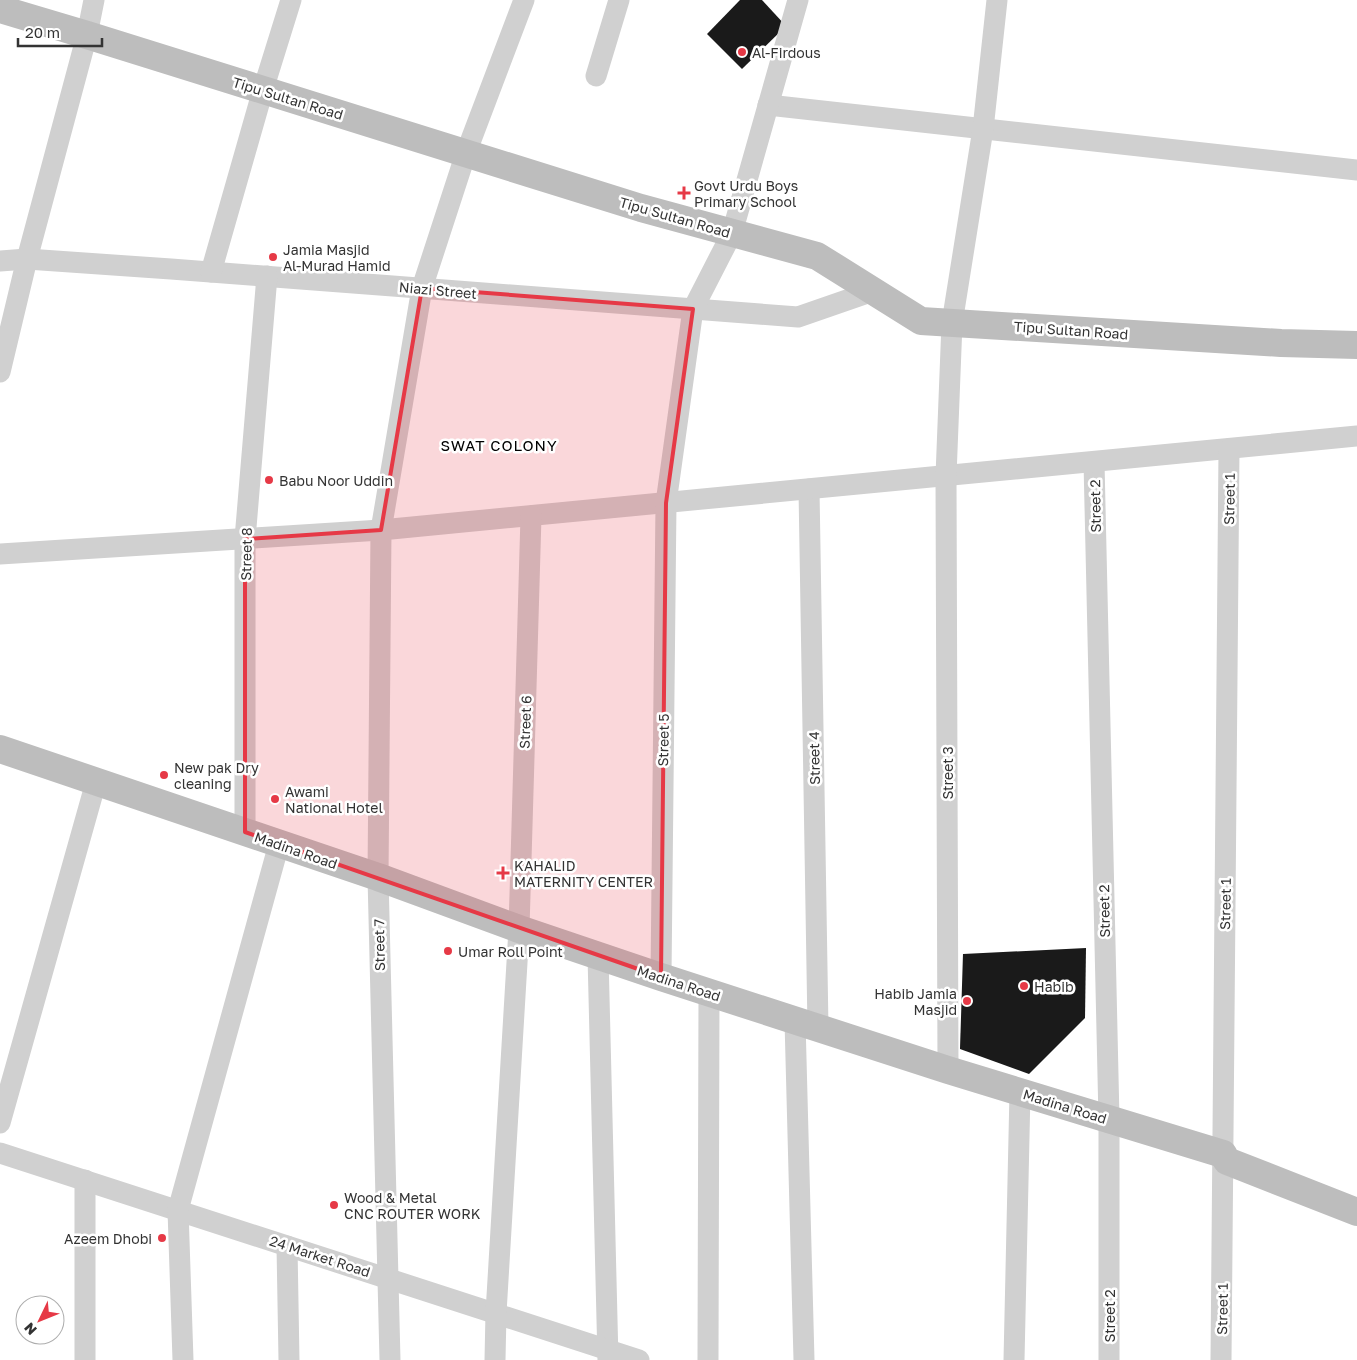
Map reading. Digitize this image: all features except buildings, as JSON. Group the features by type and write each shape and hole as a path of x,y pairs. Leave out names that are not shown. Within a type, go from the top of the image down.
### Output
{"street":[{"path":"0,372 27,259 87,35 94,0"},
{"path":"211,272 291,0"},
{"name":"Street 7","path":"390,1360 378,877 381,530 422,288 466,153 524,0"},
{"path":"596,76 619,0"},
{"name":"Street 5","path":"661,977 666,503 693,309 732,233 798,0"},
{"name":"Street 3","path":"948,1070 946,476 952,323 983,129 997,0"},
{"name":"Tipu Sultan Road","path":"0,9 642,208 817,256 921,321 1281,343 1357,345"},
{"path":"768,105 1357,170"},
{"name":"Niazi Street","path":"0,261 27,259 798,317 873,291"},
{"name":"Street 8","path":"245,832 245,539 267,276"},
{"path":"0,554 381,530 1357,436"},
{"name":"Street 1","path":"1221,1360 1229,449"},
{"name":"Street 2","path":"1094,462 1109,1119 1109,1360"},
{"name":"Street 4","path":"804,1360 810,489"},
{"name":"Street 6","path":"495,1360 496,1313 519,929 530,516"},
{"name":"Madina Road","path":"0,749 378,877 519,929 709,993 948,1070 1223,1154 1228,1161 1357,1212"},
{"path":"0,1123 96,782"},
{"path":"184,1360 178,1210 279,844"},
{"path":"598,956 608,1355"},
{"path":"708,1360 709,993"},
{"path":"1014,1360 1020,1092"},
{"name":"24 Market Road","path":"0,1153 496,1313 608,1355 639,1360"},
{"path":"85,1180 85,1360"},
{"path":"288,1246 288,1360"}],"highlighted area":[{"path":"422,288 693,309 666,503 661,977 245,832 245,539 381,530"}],"place":[{"name":"Al-Firdous","path":"742,52"},
{"name":"Govt Urdu Boys Primary School","path":"684,193"},
{"name":"Jamia Masjid Al-Murad Hamid","path":"273,257"},
{"name":"Babu Noor Uddin","path":"269,480"},
{"name":"New pak Dry cleaning","path":"164,775"},
{"name":"Awami National Hotel","path":"275,799"},
{"name":"KAHALID MATERNITY CENTER","path":"503,873"},
{"name":"Umar Roll Point","path":"448,951"},
{"name":"Habib","path":"1024,986"},
{"name":"Habib Jamia Masjid","path":"967,1001"},
{"name":"Wood & Metal CNC ROUTER WORK","path":"334,1205"},
{"name":"Azeem Dhobi","path":"162,1238"}],"district":[{"name":"SWAT COLONY","path":"499,445"}]}
